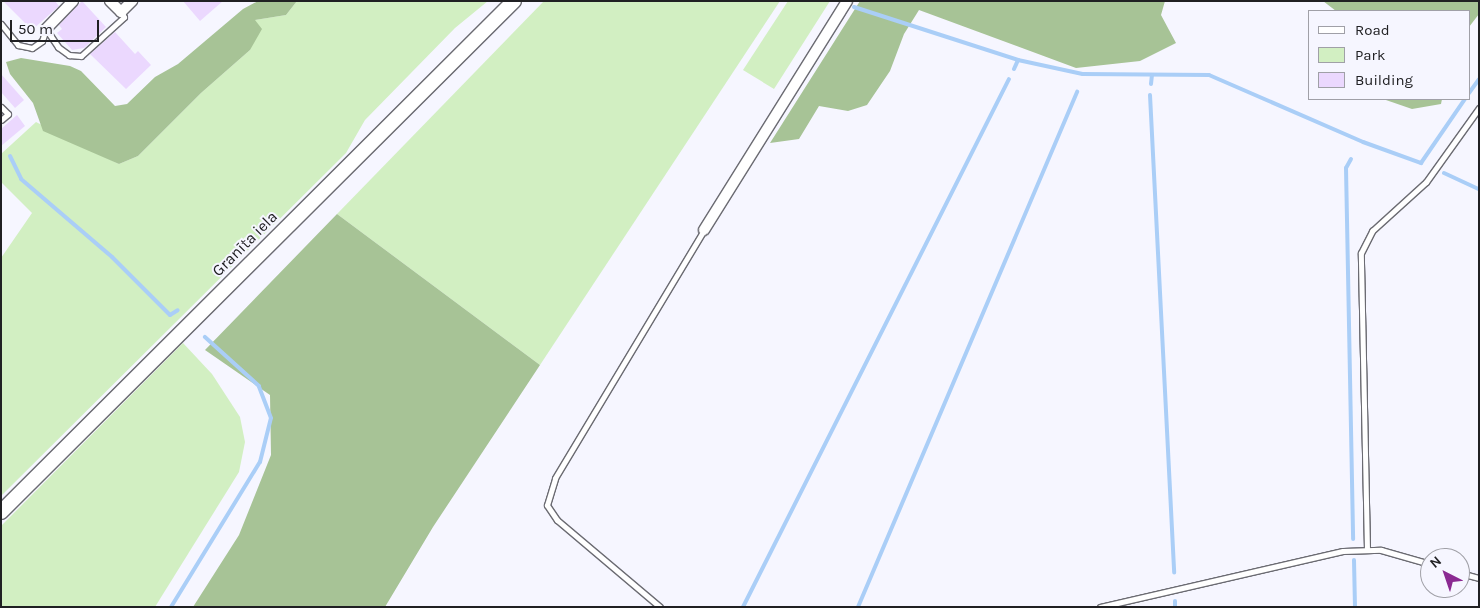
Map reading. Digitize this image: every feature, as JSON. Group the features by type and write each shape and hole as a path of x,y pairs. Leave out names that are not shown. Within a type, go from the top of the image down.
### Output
{"main road":[{"name":"Granīta iela","path":"1,512 514,1"}],"street":[{"path":"46,29 72,1"},
{"path":"110,1 121,12 132,1"},
{"path":"704,230 846,1"}],"lane":[{"path":"46,29 58,48 69,56 81,56 124,17 121,12"},
{"path":"1,24 18,45 32,48 42,41 46,29"},
{"path":"1,107 8,114 1,120"},
{"path":"1367,549 1361,253 1372,231 1426,182 1479,108"},
{"path":"660,607 557,520 547,505 555,478 704,230"},
{"path":"1100,607 1331,554 1367,549 1420,562"}],"green space":[{"path":"258,1 297,1 286,15 255,20 262,29 250,50 201,93 138,156 119,164 43,131 33,103 10,74 6,62 21,58 70,66 81,71 115,106 127,104 155,77 178,64 243,9"},
{"path":"297,1 488,1 455,28 365,120 346,153 1,496 1,258 32,213 1,182 1,154 36,122 119,164 138,156 201,93 250,50 255,20 286,15"},
{"path":"544,1 780,1 540,365 337,214"},
{"path":"788,1 830,1 774,89 743,70"},
{"path":"860,1 1165,1 1161,15 1176,43 1140,61 1076,68 919,10 904,34 890,71 867,105 848,111 819,106 799,139 770,143"},
{"path":"1323,1 1479,1 1479,14 1470,26 1470,10 1335,10"},
{"path":"1386,100 1442,100 1441,104 1412,109"},
{"path":"337,214 540,365 433,527 385,607 193,607 239,535 271,455 270,395 205,350"},
{"path":"183,343 212,374 240,417 245,442 239,472 155,607 1,607 1,526"}],"building":[{"path":"3,1 55,1 59,6 32,30"},
{"path":"82,1 106,27 84,48 72,50 57,33 62,29 59,25"},
{"path":"183,1 223,1 200,21"},
{"path":"115,32 135,54 138,51 151,65 126,89 90,54"},
{"path":"1,74 24,100 15,108 1,92"},
{"path":"17,115 25,126 1,146 1,129"}],"waterway":[{"path":"854,7 1018,60 1083,74 1209,75 1363,142 1421,163 1464,100"},
{"path":"1014,69 1018,60"},
{"path":"1151,84 1152,75"},
{"path":"743,607 1009,79"},
{"path":"1470,92 1479,79"},
{"path":"858,607 1077,92"},
{"path":"1150,95 1174,572"},
{"path":"10,156 21,179 112,257 170,315 178,310"},
{"path":"1351,159 1346,168 1353,539"},
{"path":"1444,173 1479,189"},
{"path":"171,607 260,462 271,418 259,386 205,337"},
{"path":"1354,560 1355,607"},
{"path":"1175,601 1175,607"}]}
